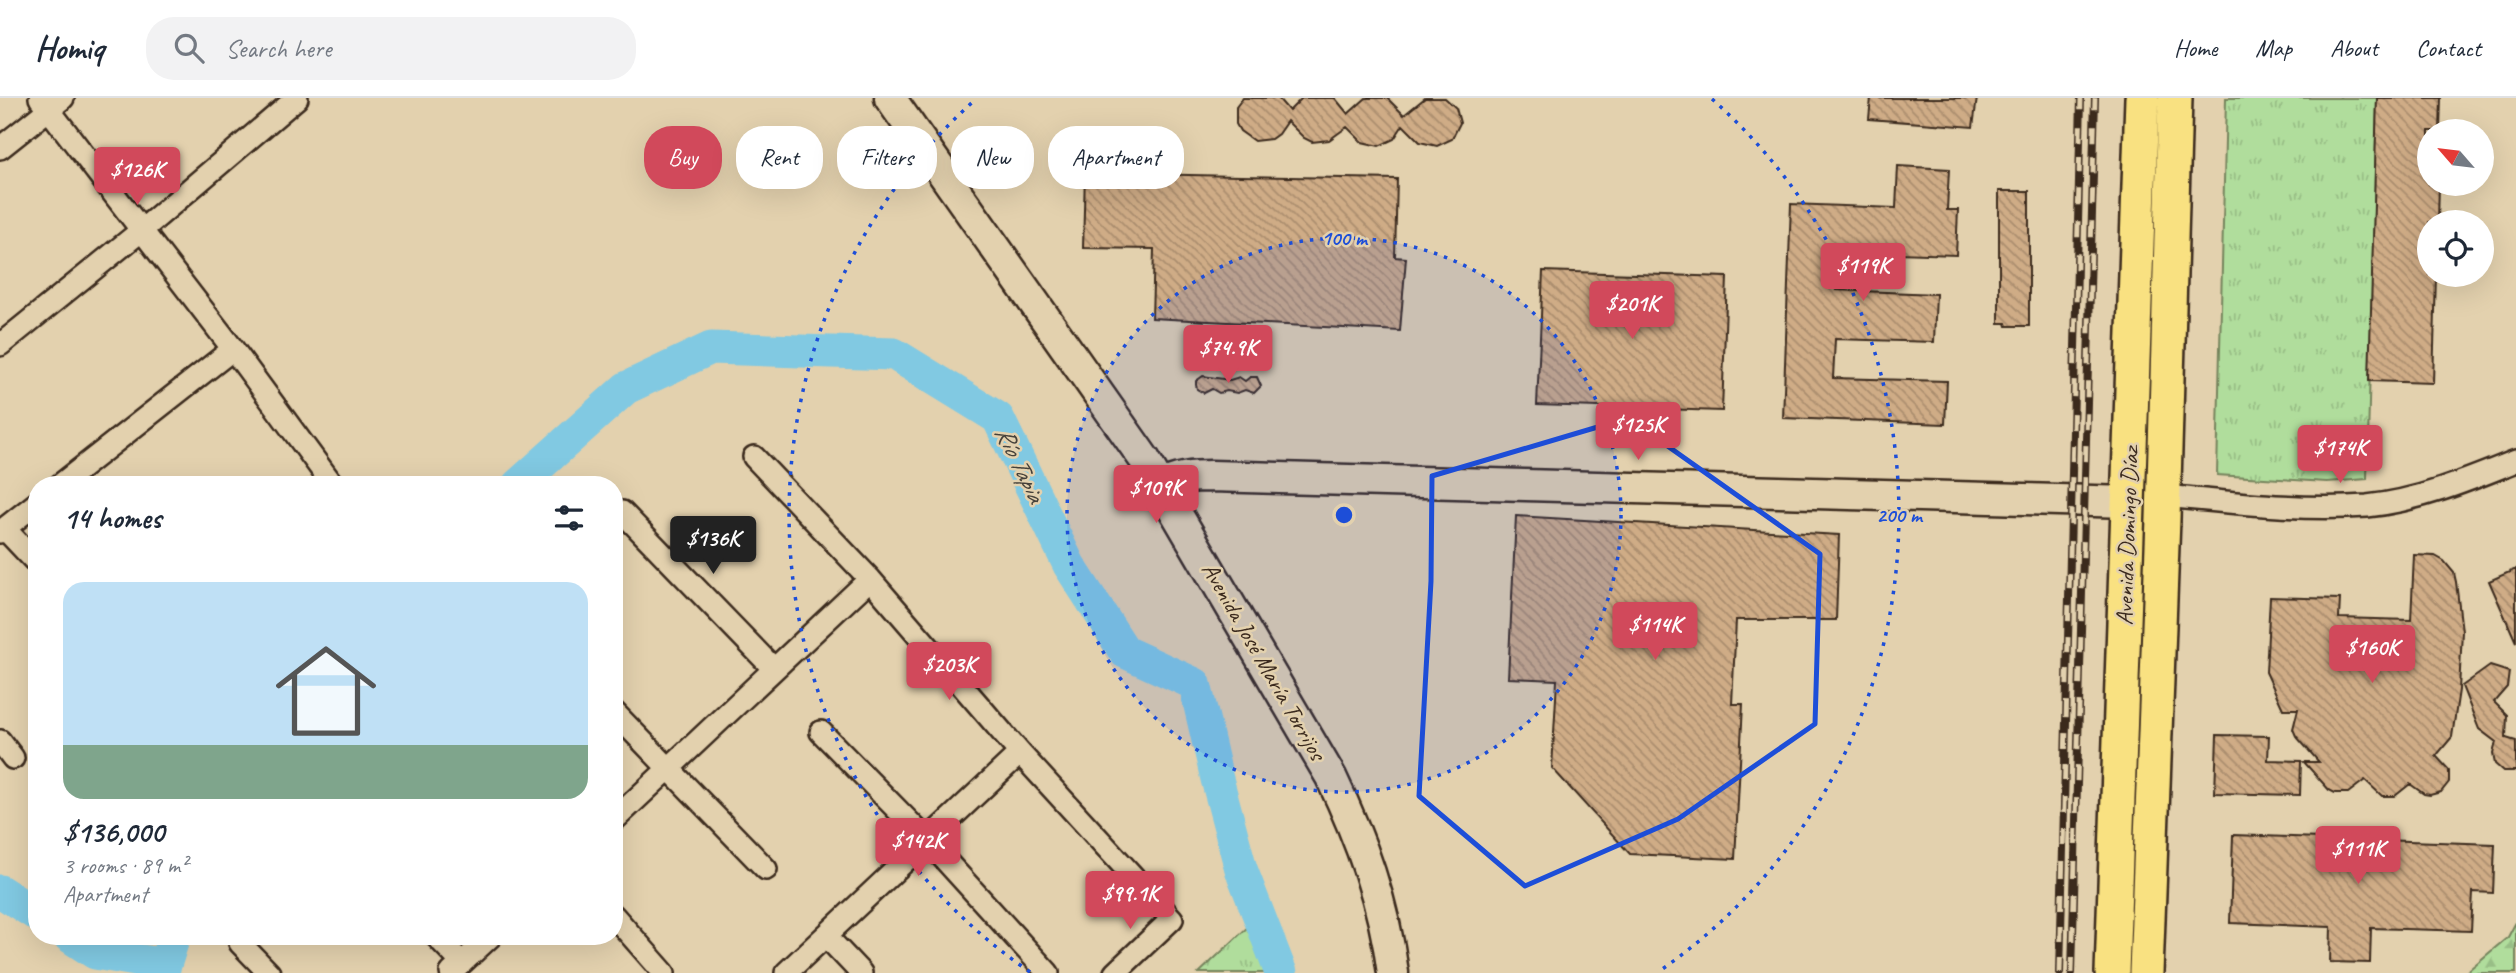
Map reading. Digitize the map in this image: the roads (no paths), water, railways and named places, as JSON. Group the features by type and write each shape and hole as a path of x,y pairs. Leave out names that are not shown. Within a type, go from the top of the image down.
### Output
{"main road":[{"name":"Avenida José María Torrijos","path":"890,98 1162,486 1331,777 1351,819 1370,870 1382,912 1393,973"},
{"name":"Avenida Domingo Díaz","path":"2112,973 2142,98"},
{"name":"Avenida Domingo Díaz","path":"2146,973 2164,496 2175,98"},
{"path":"1162,486 1189,476 1211,475 2129,502"}],"street":[{"path":"0,345 298,98"},
{"path":"0,148 51,102 142,230 326,476"},
{"path":"71,476 233,349"},
{"path":"754,457 870,579 1020,753 1172,919 1115,973"},
{"path":"2164,496 2285,507 2369,506 2471,479 2516,461"},
{"path":"28,510 2,530 28,555"},
{"path":"623,513 774,669"},
{"path":"623,812 870,579"},
{"path":"623,722 766,869"},
{"path":"821,732 927,840 1048,973"},
{"path":"0,741 13,758"},
{"path":"786,973 1020,753"},
{"path":"623,926 664,973"},
{"path":"826,936 861,973"},
{"path":"242,945 269,973"},
{"path":"442,945 457,968 481,945"}],"waterway":[{"name":"Río Tapia","path":"528,476 626,388 711,348 894,354 998,418 1069,565 1125,652 1195,684 1241,869 1281,973"},
{"name":"Río Tapia","path":"0,891 28,909"},
{"name":"Río Tapia","path":"83,945 95,953 165,965 171,945"}],"railway":[{"path":"2060,973 2081,98"},
{"path":"2072,973 2095,98"}]}
